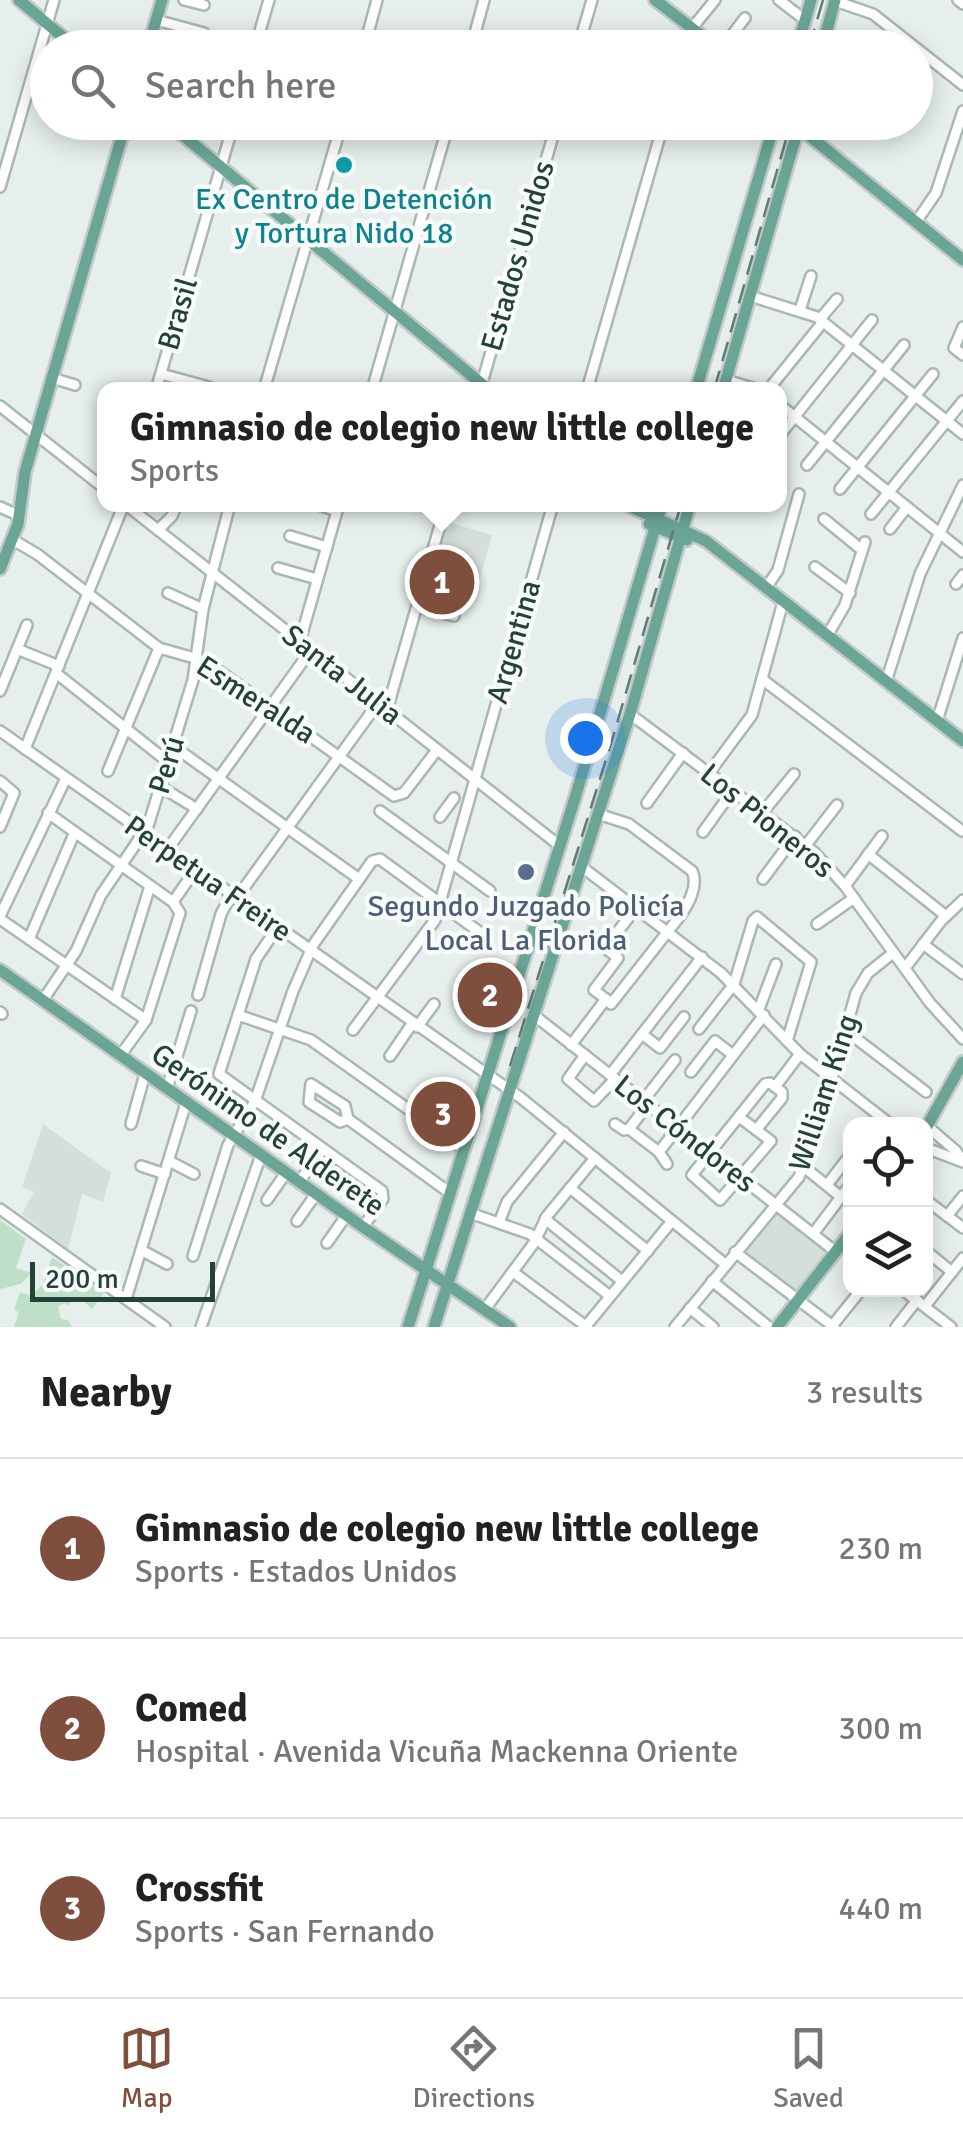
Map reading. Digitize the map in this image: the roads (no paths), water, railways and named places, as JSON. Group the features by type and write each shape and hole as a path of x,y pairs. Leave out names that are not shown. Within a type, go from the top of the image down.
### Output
{"main road":[{"path":"19,0 54,30"},
{"path":"153,30 162,0"},
{"path":"802,30 811,0"},
{"path":"827,30 835,0"},
{"path":"661,2 695,30"},
{"path":"0,569 20,516 23,480 121,140"},
{"path":"189,140 477,382"},
{"path":"698,382 770,140"},
{"path":"725,382 794,140"},
{"path":"818,140 963,259"},
{"path":"638,512 656,525 719,552 963,742"},
{"path":"408,1327 560,846 660,512"},
{"path":"434,1327 630,714 688,512"},
{"name":"Gerónimo de Alderete","path":"0,970 346,1216 486,1309 503,1325"},
{"path":"932,1117 963,1062"},
{"path":"773,1327 843,1246"}],"street":[{"path":"45,30 54,0"},
{"path":"184,0 204,5"},
{"path":"255,0 269,2 261,30"},
{"path":"369,30 378,0"},
{"path":"475,30 484,0"},
{"path":"583,30 592,0"},
{"path":"692,28 715,0"},
{"path":"779,0 805,20"},
{"path":"835,0 874,14 894,30"},
{"path":"734,30 744,18"},
{"path":"156,20 193,30"},
{"path":"933,61 963,85"},
{"path":"0,187 30,83"},
{"path":"916,222 934,198 963,111"},
{"name":"Brasil","path":"158,382 229,140"},
{"path":"266,382 337,140"},
{"path":"374,382 444,140"},
{"name":"Estados Unidos","path":"484,382 552,140"},
{"path":"589,382 659,140"},
{"path":"800,310 810,276"},
{"path":"750,296 822,320 963,434"},
{"path":"774,382 837,298"},
{"path":"787,425 872,320"},
{"path":"963,327 954,348 963,355"},
{"path":"807,465 904,346"},
{"path":"161,374 191,382"},
{"path":"840,489 933,374"},
{"path":"52,378 75,385"},
{"path":"871,514 962,401"},
{"path":"0,406 97,483"},
{"path":"787,410 963,552"},
{"path":"886,682 920,574 963,485"},
{"path":"766,588 778,570 799,494"},
{"path":"0,507 20,516"},
{"path":"890,529 907,507"},
{"path":"25,749 121,512"},
{"name":"Santa Julia","path":"134,512 560,846"},
{"path":"158,530 174,512"},
{"name":"Perú","path":"43,1000 79,946 101,894 144,834 193,680 202,608 228,512"},
{"path":"300,641 337,512"},
{"path":"198,995 221,914 340,756 382,707 444,512"},
{"name":"Argentina","path":"353,1030 430,929 552,512"},
{"path":"824,519 864,546 840,618 827,636"},
{"path":"290,536 327,546"},
{"name":"Esmeralda","path":"12,540 37,554 158,648 196,657 392,794 399,796 437,750"},
{"path":"814,567 850,592"},
{"path":"278,568 318,579"},
{"path":"168,593 202,608"},
{"path":"709,772 750,720 783,602"},
{"path":"417,606 454,616"},
{"path":"0,691 26,625"},
{"path":"937,722 963,638"},
{"path":"108,771 158,648"},
{"path":"17,649 57,670 168,762"},
{"path":"168,850 311,650"},
{"path":"762,679 962,831"},
{"name":"Los Pioneros","path":"630,714 806,845 845,886 930,1004 963,1039"},
{"name":"Perpetua Freire","path":"0,731 511,1091 725,1264"},
{"path":"173,746 359,879"},
{"path":"647,803 683,753"},
{"path":"763,812 794,774"},
{"path":"66,778 1,922 146,1020"},
{"path":"0,781 14,792 0,826"},
{"path":"161,787 198,809"},
{"path":"702,832 733,790"},
{"path":"454,798 442,814 462,824"},
{"path":"806,845 837,805"},
{"path":"380,811 490,891"},
{"path":"48,813 172,902 180,913 146,1020 120,1056"},
{"path":"598,814 633,826 694,872 696,878 687,906 612,1004 594,990 618,958 605,948 636,908"},
{"path":"29,939 74,834"},
{"path":"763,879 796,836"},
{"path":"845,886 882,836"},
{"path":"868,854 946,916"},
{"path":"193,1256 233,1136 256,1101 310,952 376,858 478,931"},
{"path":"582,867 734,984 800,1054 873,1117"},
{"path":"172,902 194,870"},
{"path":"116,999 150,886"},
{"path":"816,924 854,898"},
{"path":"904,968 946,916 961,905"},
{"path":"699,1029 734,984 755,918 812,962 787,1041"},
{"path":"277,928 258,956 219,1074 383,1193 383,1199 363,1227"},
{"path":"924,944 963,974"},
{"name":"William King","path":"675,1327 777,1206 804,1167 865,977 894,952"},
{"path":"585,1056 568,1079 594,1101 702,957"},
{"path":"658,1152 762,1012 776,964"},
{"path":"571,1044 606,999"},
{"path":"390,1056 434,1004"},
{"path":"167,1089 191,1011"},
{"path":"238,1015 314,1042 464,1149"},
{"name":"Los Cóndores","path":"535,1016 813,1234 843,1243"},
{"path":"642,1034 660,1048 684,1017"},
{"path":"845,1030 926,1092"},
{"path":"691,1072 715,1042 733,1056"},
{"path":"775,1087 800,1054"},
{"path":"629,1129 675,1060"},
{"path":"131,1124 146,1074"},
{"path":"348,1118 337,1121 310,1102 311,1084 345,1106 348,1118 450,1193"},
{"path":"739,1117 770,1141 722,1200 692,1177 710,1153 765,1084 775,1087 782,1092 782,1098 756,1130"},
{"path":"126,1299 186,1102"},
{"path":"615,1124 629,1129 667,1164"},
{"path":"499,1223 506,1202 564,1132"},
{"path":"933,1132 956,1150 963,1162"},
{"path":"299,1182 322,1149"},
{"path":"933,1151 963,1162"},
{"path":"201,1327 260,1155"},
{"path":"486,1309 537,1239 545,1220 595,1158"},
{"path":"168,1160 194,1174"},
{"path":"827,1185 843,1164"},
{"path":"141,1166 164,1174"},
{"path":"804,1167 841,1196"},
{"path":"268,1200 286,1173"},
{"path":"570,1188 648,1250"},
{"path":"813,1234 843,1193"},
{"path":"297,1221 316,1194"},
{"path":"947,1216 963,1196"},
{"path":"933,1205 963,1228"},
{"path":"0,1209 165,1327"},
{"path":"470,1213 537,1239 610,1296"},
{"path":"327,1243 346,1216"},
{"path":"545,1220 622,1282"},
{"path":"513,1272 586,1326 672,1221"},
{"path":"141,1250 168,1264"},
{"path":"736,1252 830,1326 855,1297"},
{"path":"933,1257 952,1272"},
{"path":"896,1327 963,1258"},
{"path":"712,1281 773,1327"},
{"path":"913,1297 950,1326 963,1319"},
{"path":"690,1308 713,1327"},
{"path":"142,1324 145,1313"}],"railway":[{"path":"814,30 823,0"},
{"path":"716,382 786,140"},
{"path":"510,1066 679,512"}],"place":[{"name":"Ex Centro de Detención y Tortura Nido 18","path":"344,165"},
{"name":"Gimnasio de colegio new little college","path":"442,582"},
{"name":"Segundo Juzgado Policía Local La Florida","path":"526,872"},
{"name":"Comed","path":"490,995"},
{"name":"Crossfit","path":"443,1114"}]}
